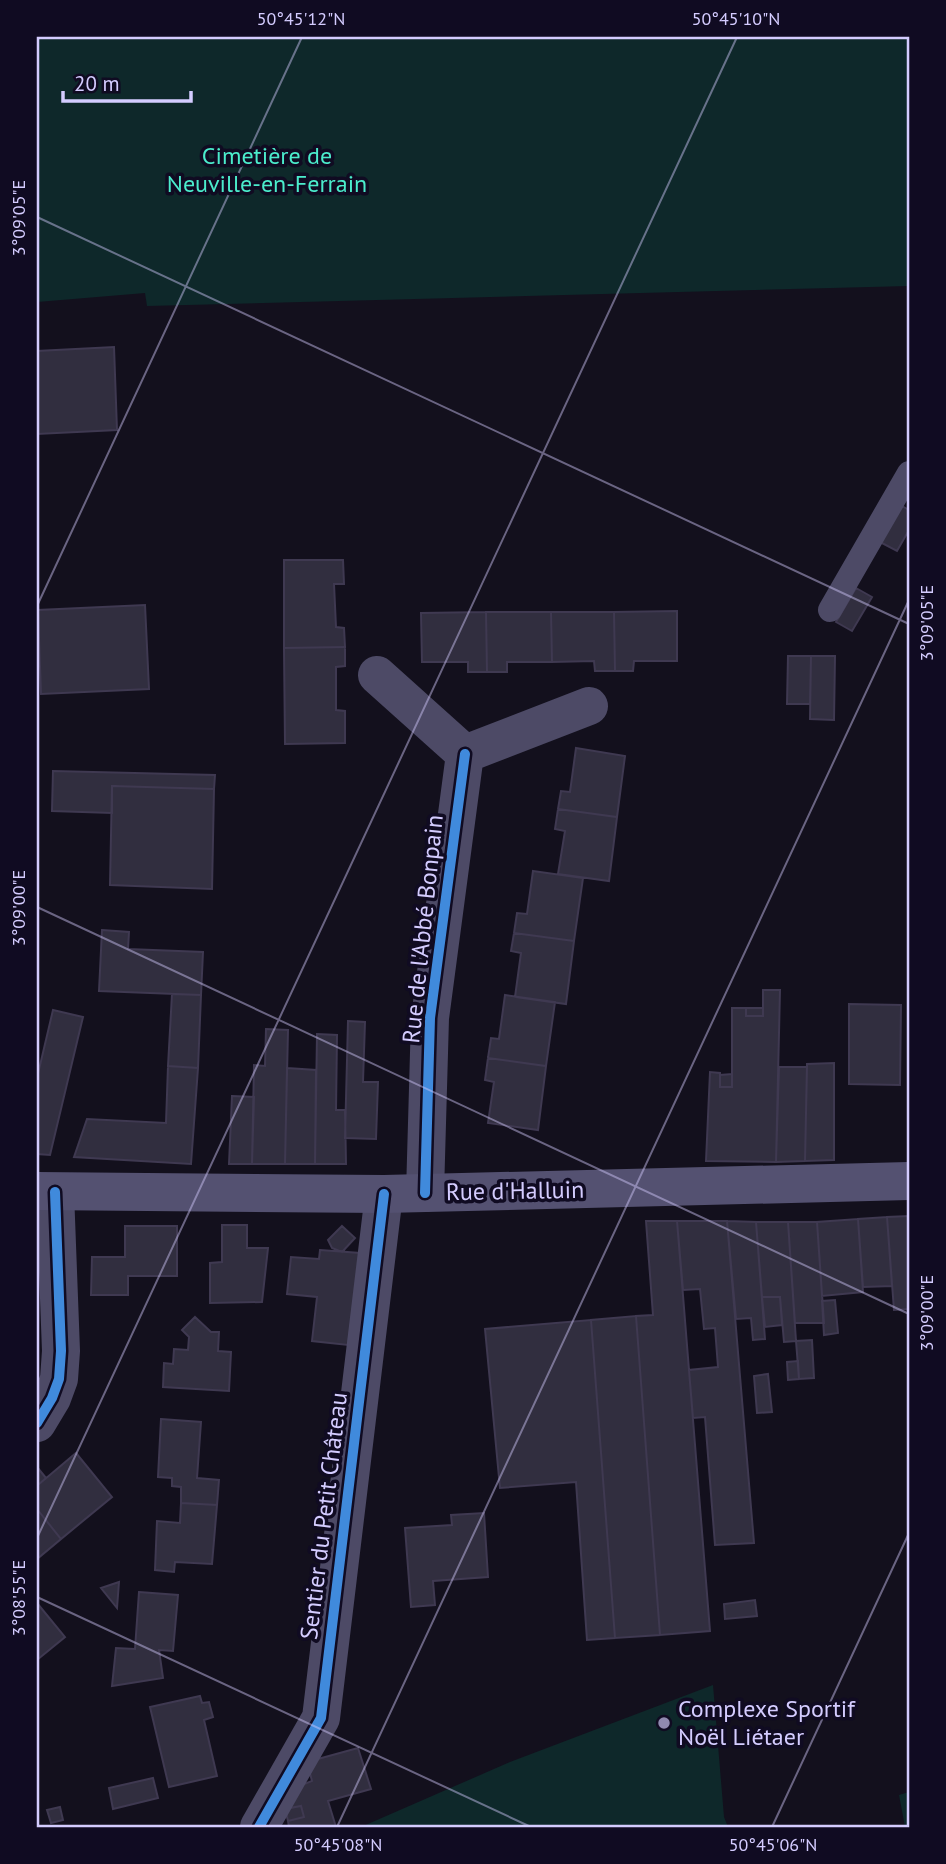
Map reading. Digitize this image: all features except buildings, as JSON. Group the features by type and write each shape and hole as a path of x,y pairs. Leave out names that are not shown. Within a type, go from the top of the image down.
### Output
{"main road":[{"name":"Rue d'Halluin","path":"46,1192 383,1194 909,1181"}],"street":[{"path":"377,676 465,754 589,706"},
{"name":"Rue de l'Abbé Bonpain","path":"425,1193 430,1018 465,754"},
{"path":"37,1423 52,1398 59,1379 61,1351 46,1192"},
{"name":"Sentier du Petit Château","path":"259,1827 321,1718 383,1194"}],"lane":[{"path":"831,610 909,473"}],"green space":[{"name":"Cimetière de Neuville-en-Ferrain","path":"37,37 909,37 909,286 147,306 145,293 37,302"},
{"name":"Complexe Sportif Noël Liétaer","path":"713,1685 724,1817 728,1827 361,1827 510,1762"},
{"name":"Complexe Sportif Noël Liétaer","path":"909,1792 909,1827 905,1827 899,1795"}],"cycle path":[{"path":"425,1193 430,1018 465,754"},
{"path":"37,1423 52,1398 59,1379 61,1351 55,1192"},
{"path":"259,1827 321,1718 384,1194"}],"place":[{"name":"Complexe Sportif Noël Liétaer","path":"664,1723"}]}
